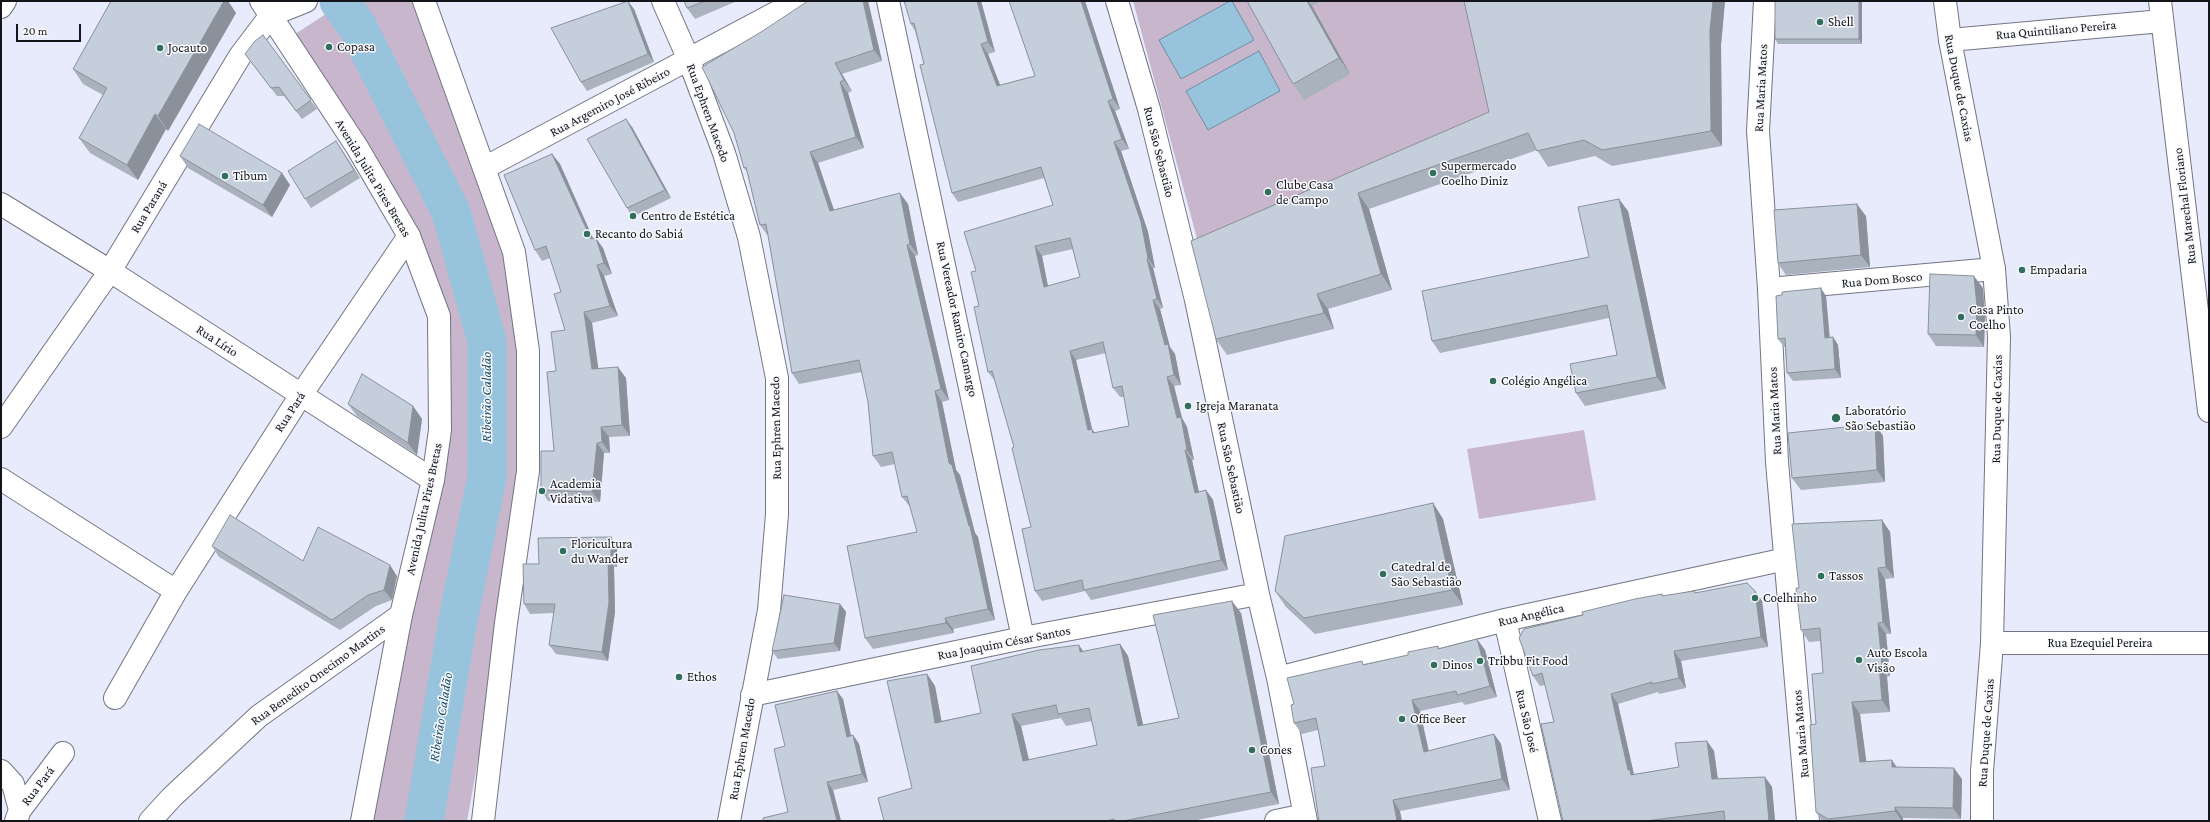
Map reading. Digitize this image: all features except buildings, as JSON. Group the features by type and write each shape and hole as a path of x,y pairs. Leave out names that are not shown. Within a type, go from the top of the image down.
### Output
{"street":[{"path":"1,8 5,1"},
{"path":"424,1 486,168 515,259 528,351 528,471 506,623 483,821"},
{"name":"Rua Ephren Macedo","path":"663,1 689,60 724,153 749,237 777,378 777,514 770,610 752,695 729,821"},
{"name":"Rua Argemiro José Ribeiro","path":"486,168 798,1"},
{"name":"Rua Vereador Ramiro Camargo","path":"888,1 1023,638"},
{"name":"Rua São Sebastião","path":"1118,1 1149,109 1196,300 1258,594 1278,678 1306,818"},
{"name":"Rua Maria Matos","path":"1765,1 1758,131 1769,289 1777,462 1808,821"},
{"name":"Rua Duque de Caxias","path":"1945,1 1950,40 1994,270 1999,337 1992,643 1982,771 1982,821"},
{"path":"266,8 299,4"},
{"name":"Avenida Julita Pires Bretas","path":"266,8 358,147 409,236 438,316 440,430 433,480 401,614 362,821"},
{"name":"Rua Paraná","path":"1,427 110,271 240,56 266,8"},
{"name":"Rua Quintiliano Pereira","path":"1950,40 2161,11"},
{"name":"Rua Marechal Floriano","path":"2161,11 2209,411"},
{"name":"Rua Lírio","path":"1,204 110,271 433,480"},
{"name":"Rua Pará","path":"115,698 176,591 301,395 409,236"},
{"name":"Rua Dom Bosco","path":"1769,289 1994,270"},
{"path":"1,479 176,591"},
{"name":"Rua Angélica","path":"1278,678 1505,620 1786,560"},
{"name":"Rua Joaquim César Santos","path":"752,695 1023,638 1258,594"},
{"name":"Rua Benedito Onecimo Martins","path":"150,821 172,797 259,716 401,614"},
{"name":"Rua São José","path":"1505,620 1550,821"},
{"name":"Rua Ezequiel Pereira","path":"1992,643 2209,643"},
{"name":"Rua Pará","path":"18,816 63,753"},
{"path":"1,771 13,784 18,816"},
{"path":"1276,821 1306,818"}],"shaded area":[{"path":"346,1 420,1 511,252 525,470 503,622 467,821 372,821 435,496 441,313 292,36"},
{"name":"Clube Casa de Campo","path":"1133,1 1508,1 1500,128 1202,257"},
{"path":"1584,430 1596,500 1479,519 1467,449"}],"water":[{"path":"1232,1 1254,40 1181,79 1159,40"},
{"path":"1259,51 1280,91 1208,130 1186,91"}],"waterway":[{"name":"Ribeirão Caladão","path":"339,1 357,26 451,212 487,341 487,477 458,620 424,821"}],"place":[{"name":"Shell","path":"1820,22"},
{"name":"Copasa","path":"329,47"},
{"name":"Jocauto","path":"160,48"},
{"name":"Supermercado Coelho Diniz","path":"1433,173"},
{"name":"Tibum","path":"225,176"},
{"name":"Clube Casa de Campo","path":"1268,192"},
{"name":"Centro de Estética","path":"633,216"},
{"name":"Recanto do Sabiá","path":"587,234"},
{"name":"Empadaria","path":"2022,270"},
{"name":"Casa Pinto Coelho","path":"1961,317"},
{"name":"Colégio Angélica","path":"1493,381"},
{"name":"Igreja Maranata","path":"1188,406"},
{"name":"Laboratório São Sebastião","path":"1836,418"},
{"name":"Academia Vidativa","path":"542,491"},
{"name":"Floricultura du Wander","path":"563,551"},
{"name":"Catedral de São Sebastião","path":"1383,574"},
{"name":"Tassos","path":"1821,576"},
{"name":"Coelhinho","path":"1755,598"},
{"name":"Auto Escola Visão","path":"1859,660"},
{"name":"Tribbu Fit Food","path":"1480,661"},
{"name":"Dinos","path":"1434,665"},
{"name":"Ethos","path":"679,677"},
{"name":"Office Beer","path":"1402,719"},
{"name":"Cones","path":"1252,750"}]}
